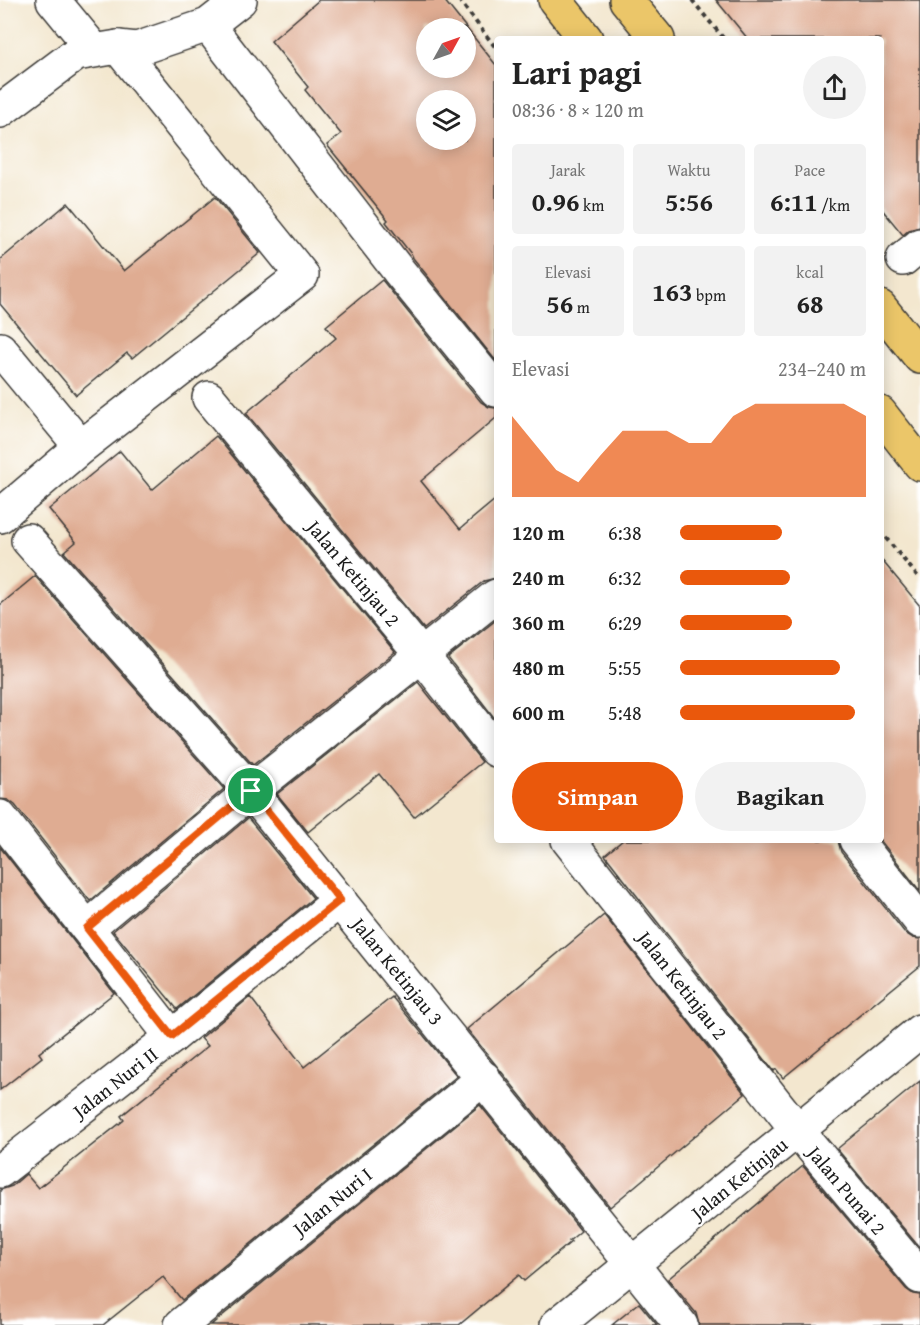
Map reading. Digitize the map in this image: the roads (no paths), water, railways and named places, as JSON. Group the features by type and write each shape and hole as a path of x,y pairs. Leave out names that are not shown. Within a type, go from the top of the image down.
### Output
{"main road":[{"path":"555,0 584,36"},
{"path":"626,0 656,36"},
{"path":"884,313 920,357"},
{"path":"884,419 920,464"}],"street":[{"path":"0,516 81,447 302,275 106,48 53,0"},
{"path":"0,111 76,54 106,48 138,49 208,25 240,0"},
{"path":"208,25 398,270 494,388"},
{"path":"0,350 81,447"},
{"name":"Jalan Ketinjau 2","path":"209,398 423,657 494,747"},
{"name":"Jalan Ketinjau 3","path":"28,540 251,791 681,1325"},
{"path":"87,928 251,791 423,657 494,598"},
{"path":"0,817 172,1036"},
{"name":"Jalan Ketinjau 2","path":"570,843 798,1131"},
{"path":"858,843 920,921"},
{"name":"Jalan Nuri II","path":"5,1158 172,1036 340,900"},
{"name":"Jalan Ketinjau","path":"558,1325 920,1031"},
{"name":"Jalan Nuri I","path":"182,1325 484,1078"},
{"name":"Jalan Punai 2","path":"798,1131 920,1277"}]}
